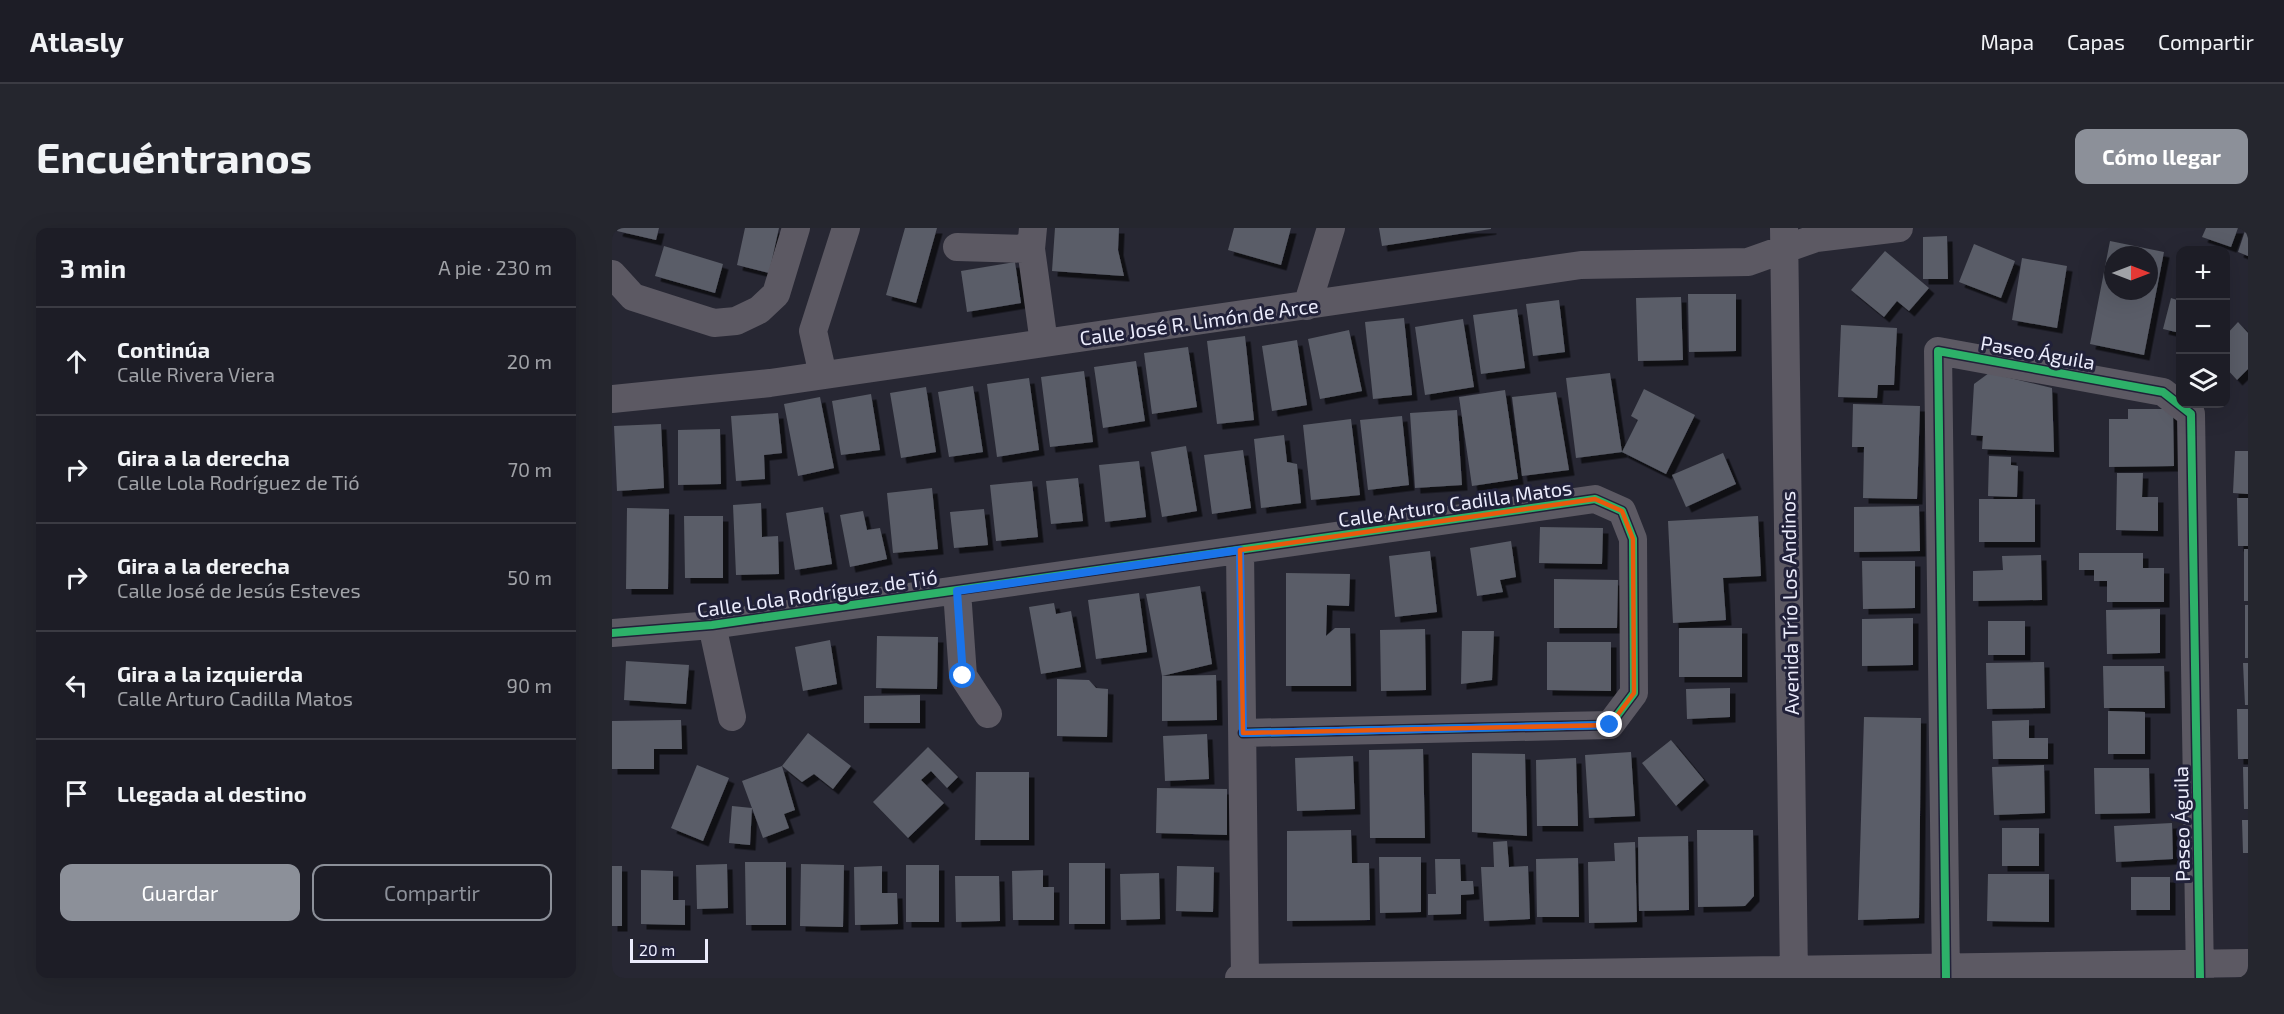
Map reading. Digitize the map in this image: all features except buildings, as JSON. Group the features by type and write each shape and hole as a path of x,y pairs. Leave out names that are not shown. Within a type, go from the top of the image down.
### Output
{"street":[{"path":"612,274 633,297 714,323 736,321 759,310 776,294 796,228"},
{"path":"821,362 813,331 846,228"},
{"path":"821,362 832,336 866,228"},
{"path":"1307,306 1331,228"},
{"name":"Calle José R. Limón de Arce","path":"612,399 821,362 1044,343 1581,265 1748,262 1784,239 1816,238 1899,228"},
{"path":"957,247 1032,238 1044,343"},
{"name":"Avenida Trío Los Andinos","path":"1784,239 1794,974"},
{"name":"Paseo Águila","path":"1946,973 1938,351 2163,392 2191,414 2200,970"},
{"name":"Calle Arturo Cadilla Matos","path":"1240,550 1595,499 1622,511 1633,539 1634,693 1610,725 1243,733"},
{"path":"1240,550 1245,978"},
{"name":"Calle Lola Rodríguez de Tió","path":"612,633 712,625 1240,550"},
{"path":"957,591 963,676 988,714"},
{"path":"712,625 732,717"},
{"path":"1239,978 2200,970 2248,963"}],"highlighted area":[{"path":"1595,499 1622,511 1633,539 1634,693 1610,725 1243,733 1240,550"}],"cycle path":[{"path":"1946,978 1938,351 2163,392 2191,414 2200,978"},
{"path":"612,633 712,625 1595,499 1622,511 1633,539 1634,693 1610,725 1243,733"}],"route":[{"path":"963,676 957,591 1240,550 1243,733 1610,725"}]}
